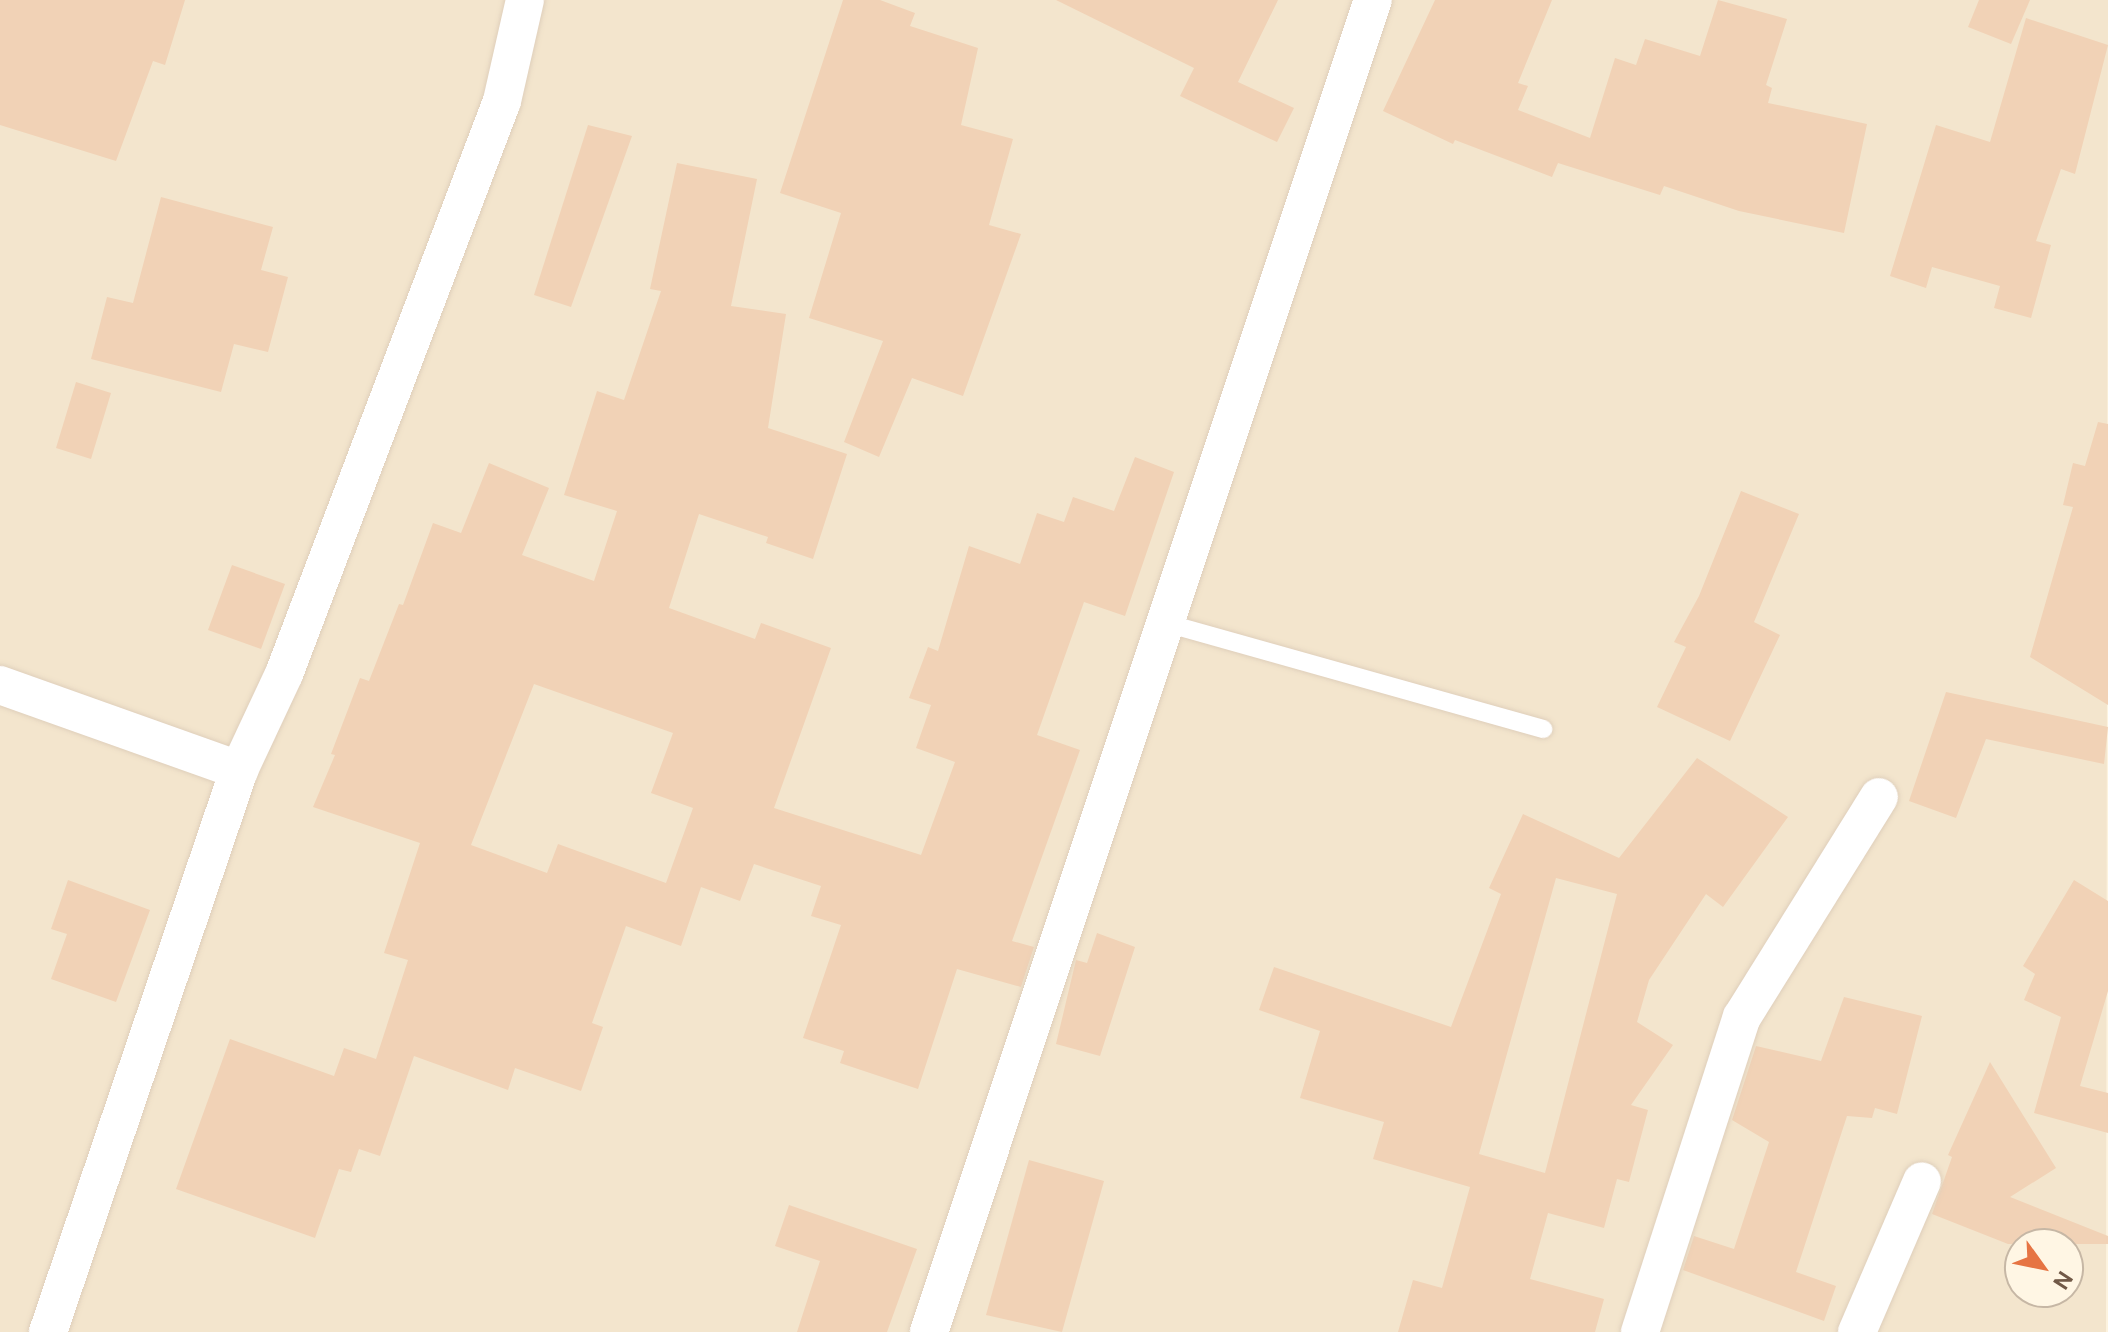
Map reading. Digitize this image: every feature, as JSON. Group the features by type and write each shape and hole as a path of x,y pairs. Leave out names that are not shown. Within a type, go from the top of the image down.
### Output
{"street":[{"path":"48,1332 239,770 284,674 502,101 525,0"},
{"path":"929,1332 1373,0"},
{"path":"0,685 239,770"},
{"path":"1640,1332 1742,1017 1879,797"},
{"path":"1857,1332 1922,1181"}],"lane":[{"path":"1166,623 1543,729"}],"shaded area":[{"path":"0,0 2108,0 2106,1332 0,1332"}],"building":[{"path":"0,0 185,0 165,65 153,61 116,161 0,125"},
{"path":"843,0 880,0 915,13 910,26 978,48 961,125 1013,139 989,225 1021,234 963,396 912,378 879,457 844,442 883,341 809,318 841,213 780,193"},
{"path":"1056,0 1278,0 1238,82 1294,108 1277,142 1180,96 1194,68"},
{"path":"1435,0 1552,0 1518,83 1528,86 1518,110 1590,138 1615,58 1636,65 1645,39 1700,56 1718,0 1787,19 1766,85 1772,88 1768,103 1867,124 1844,233 1739,211 1664,186 1660,195 1558,163 1552,177 1455,140 1453,144 1383,111"},
{"path":"1979,0 2030,0 2011,44 1968,27"},
{"path":"2026,18 2108,45 2075,174 2061,169 2036,241 2051,245 2031,318 1994,308 2000,286 1932,267 1926,288 1890,276 1936,125 1990,142"},
{"path":"588,125 632,136 571,307 534,295"},
{"path":"677,163 757,179 731,306 786,314 768,428 847,454 813,559 766,543 768,537 699,514 669,608 755,639 761,623 831,648 774,808 921,855 955,762 916,748 931,705 909,698 928,647 938,651 969,546 1020,564 1037,513 1064,522 1073,497 1114,511 1135,457 1174,472 1125,616 1084,602 1037,735 1080,750 1012,941 1034,947 1021,987 957,969 918,1089 840,1063 844,1051 803,1038 841,925 811,916 821,886 754,864 740,901 701,887 681,946 626,926 592,1023 603,1027 581,1091 515,1068 508,1090 414,1056 380,1156 359,1149 351,1172 339,1169 315,1238 176,1189 230,1039 334,1076 344,1048 376,1059 408,960 384,953 420,843 313,807 335,755 331,754 360,678 369,681 399,604 403,605 433,523 461,533 489,463 549,488 522,555 594,581 617,511 564,495 597,391 624,400 661,291 650,289","holes":["534,684 673,733 651,793 693,808 666,883 558,844 547,873 471,845"]},
{"path":"161,197 273,227 261,270 288,277 268,352 234,344 221,392 91,359 107,297 133,303"},
{"path":"76,382 111,393 91,459 56,448"},
{"path":"2098,422 2108,424 2108,705 2030,657 2073,507 2063,505 2073,463 2085,466"},
{"path":"1741,491 1799,514 1754,622 1780,635 1730,741 1657,707 1686,647 1674,642 1699,596"},
{"path":"232,565 285,584 261,649 208,630"},
{"path":"1946,692 2108,727 2104,764 1986,739 1956,818 1909,801"},
{"path":"1697,758 1788,817 1723,907 1706,894 1649,980 1637,1022 1673,1045 1631,1105 1648,1110 1629,1182 1617,1179 1604,1228 1548,1213 1530,1279 1604,1299 1595,1332 1398,1332 1413,1280 1442,1288 1470,1187 1373,1159 1384,1122 1300,1098 1320,1031 1259,1010 1274,967 1451,1027 1501,894 1489,888 1523,814 1619,858","holes":["1556,878 1617,894 1545,1173 1479,1154"]},
{"path":"68,880 150,910 116,1002 51,979 67,934 51,929"},
{"path":"2074,880 2108,901 2108,991 2080,1086 2108,1093 2108,1133 2034,1113 2061,1017 2024,1000 2035,974 2023,966"},
{"path":"1097,933 1135,947 1100,1056 1056,1044 1076,960 1087,963"},
{"path":"1844,997 1922,1016 1897,1114 1875,1108 1872,1118 1847,1116 1796,1272 1836,1286 1824,1321 1683,1270 1694,1236 1734,1249 1769,1142 1732,1120 1756,1046 1821,1061"},
{"path":"1990,1062 2056,1168 2010,1197 2108,1236 2108,1244 2084,1244 2084,1228 2004,1228 2004,1242 1932,1214 1952,1157 1948,1155"},
{"path":"1029,1160 1104,1181 1062,1332 986,1315"},
{"path":"789,1205 917,1249 887,1332 797,1332 820,1261 775,1246"}]}
